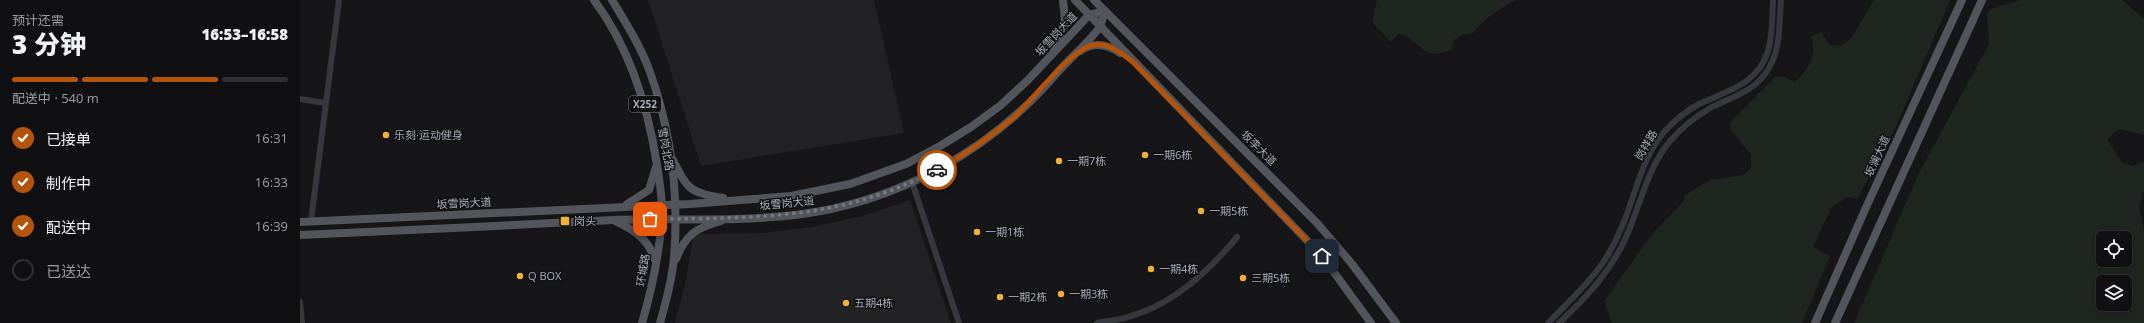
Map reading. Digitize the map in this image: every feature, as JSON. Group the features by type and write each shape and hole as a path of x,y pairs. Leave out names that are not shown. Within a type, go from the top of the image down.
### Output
{"main road":[{"name":"雪岗北路","path":"594,0 620,43 646,107 654,142 662,219"},
{"name":"雪岗北路","path":"612,0 637,43 650,72 661,108 670,153 676,220"},
{"path":"1053,53 1065,20 1062,0"},
{"path":"1074,0 1322,256 1371,323"},
{"name":"坂李大道","path":"1094,0 1317,223 1352,264 1396,323"},
{"name":"坂澜大道","path":"1815,323 1871,196 1962,0"},
{"path":"1835,323 1982,0"},
{"name":"坂雪岗大道","path":"300,222 675,205 771,198 830,189 869,178 906,164 951,140 986,116 1028,80 1089,15 1105,11"},
{"name":"坂雪岗大道","path":"300,235 614,220 676,220 781,216 835,208 874,197 912,182 954,160 999,129 1036,96 1099,27 1105,11"},
{"path":"1064,64 1083,49 1097,45 1111,47 1134,63"},
{"path":"670,153 688,187 696,193 731,200"},
{"path":"621,207 633,202 649,190 657,164"},
{"path":"672,269 680,250 695,230 734,218"},
{"name":"环城路","path":"642,323 653,285 662,219"},
{"path":"614,220 634,230 643,238 651,249 656,263"},
{"name":"X252","path":"660,323 672,269 676,220"}],"street":[{"path":"311,221 338,0"},
{"name":"岗祥路","path":"1548,323 1584,288 1604,261 1620,232 1649,156 1664,133 1676,119 1692,108 1742,85 1758,71 1765,59 1770,45 1773,0"},
{"name":"岗祥路","path":"1559,323 1590,293 1611,265 1627,235 1652,168 1670,141 1694,119 1712,107 1746,92 1764,76 1772,62 1777,47 1780,0"},
{"path":"300,99 325,103"},
{"path":"912,182 959,323"},
{"path":"1097,323 1132,316 1158,304 1195,279 1217,259 1237,237"},
{"path":"300,302 302,323"},
{"path":"1132,316 1134,323"}],"shaded area":[{"path":"648,0 874,0 904,133 701,166"},
{"path":"1377,0 1515,0 1492,14 1473,33 1462,35 1454,40 1451,50 1434,54 1423,49 1399,33 1391,42 1372,22"},
{"path":"1874,0 1950,0 1896,127 1857,199 1848,197 1832,206 1813,247 1830,256 1802,323 1612,323 1604,301 1652,234 1683,202 1685,195 1710,180 1744,175 1751,168 1751,155 1731,130 1730,125 1733,119 1775,77 1785,77 1795,82 1800,77 1808,67 1812,56 1813,43 1811,36 1821,32 1829,44 1839,46 1851,39"},
{"path":"2020,0 2122,0 2144,19 2144,135 2118,129 2107,140 2122,162 2133,166 2144,161 2144,190 2139,207 2144,231 2144,323 1854,323 1918,175 1989,44 1987,14 1991,9"},
{"path":"910,200 951,323 675,323 685,284 694,234 761,233 812,227 862,216"}],"way so far":[{"path":"650,219 676,220 754,218 815,212 874,197 937,170"}],"place":[{"name":"乐刻·运动健身","path":"386,135"},
{"name":"一期6栋","path":"1145,155"},
{"name":"一期7栋","path":"1059,161"},
{"name":"一期5栋","path":"1201,211"},
{"name":"岗头","path":"565,221"},
{"name":"一期1栋","path":"977,232"},
{"name":"一期4栋","path":"1151,269"},
{"name":"Q BOX","path":"520,276"},
{"name":"三期5栋","path":"1243,278"},
{"name":"一期3栋","path":"1061,294"},
{"name":"一期2栋","path":"1000,297"},
{"name":"五期4栋","path":"846,303"}],"route":[{"path":"937,170 970,151 1014,117 1046,85 1064,64 1083,49 1092,45 1111,47 1134,63 1322,256"}]}
